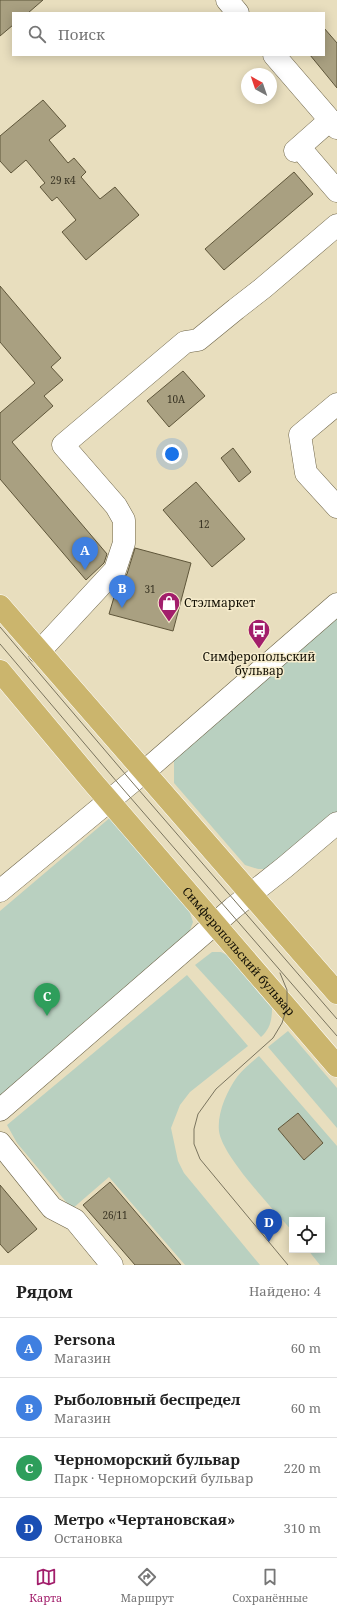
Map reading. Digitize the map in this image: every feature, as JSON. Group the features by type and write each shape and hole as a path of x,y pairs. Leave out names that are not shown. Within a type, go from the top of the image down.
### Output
{"main road":[{"path":"0,606 337,993"},
{"name":"Симферопольский бульвар","path":"0,671 337,1066"}],"street":[{"path":"227,0 237,12"},
{"path":"275,56 334,124 301,153 337,191"},
{"path":"39,652 115,570 124,543 124,520 116,506 63,445 185,342 198,340 263,288 337,225"},
{"path":"337,404 300,435 306,473 337,506"},
{"path":"0,891 144,772 337,604"},
{"path":"0,1110 215,924 337,823"},
{"path":"0,1143 52,1208 75,1220 112,1265"}],"green space":[{"path":"337,618 337,816 275,869 258,869 245,865 174,783 174,757"},
{"path":"112,816 187,904 193,922 188,935 0,1097 0,911"},
{"path":"212,952 221,952 227,955 272,1008 270,1024 267,1031 261,1037 195,965"},
{"path":"187,975 248,1046 190,1092 180,1105 171,1128 178,1161 184,1173 260,1265 185,1265 109,1177 72,1209 17,1143 7,1125"},
{"path":"288,1031 337,1088 337,1128 268,1047"},
{"path":"259,1056 337,1146 337,1265 320,1265 310,1253 325,1253 325,1217 289,1217 289,1228 239,1168 222,1142 219,1131 221,1110 230,1089 237,1077","holes":["298,1113 323,1143 304,1160 278,1129"]}],"building":[{"path":"0,0 43,0 29,12 12,12 12,26 0,36"},
{"path":"325,29 337,43 337,88 311,56 325,56"},
{"path":"43,100 66,126 49,140 68,163 74,158 86,172 81,177 100,199 115,187 139,215 86,260 62,232 76,220 57,197 52,201 40,187 45,183 26,160 11,173 0,161 0,136"},
{"path":"294,172 313,194 224,270 205,249"},
{"path":"0,286 61,358 51,367 63,380 44,396 53,406 12,442 107,554 104,563 86,580 0,479 0,413 35,383 0,342"},
{"path":"183,371 205,396 169,427 147,401"},
{"path":"233,448 251,472 239,482 221,458"},
{"path":"196,482 245,539 212,567 163,510"},
{"path":"135,548 191,563 173,631 109,614 117,587 127,574"},
{"path":"298,1113 323,1143 304,1160 278,1129"},
{"path":"110,1182 181,1265 135,1265 83,1205"},
{"path":"0,1185 37,1229 8,1253 0,1244"}],"tram line":[{"path":"0,627 337,1019"},
{"path":"0,644 123,789 337,1036"},
{"path":"280,973 287,990 287,1007 282,1023 273,1038 216,1089 198,1114 194,1129 194,1144 200,1159 288,1265"}],"place":[{"name":"Persona","path":"85,570"},
{"name":"Рыболовный беспредел","path":"122,608"},
{"name":"Стэлмаркет","path":"169,622"},
{"name":"Симферопольский бульвар","path":"259,650"},
{"name":"Черноморский бульвар","path":"47,1016"},
{"name":"Метро «Чертановская»","path":"269,1242"}]}
